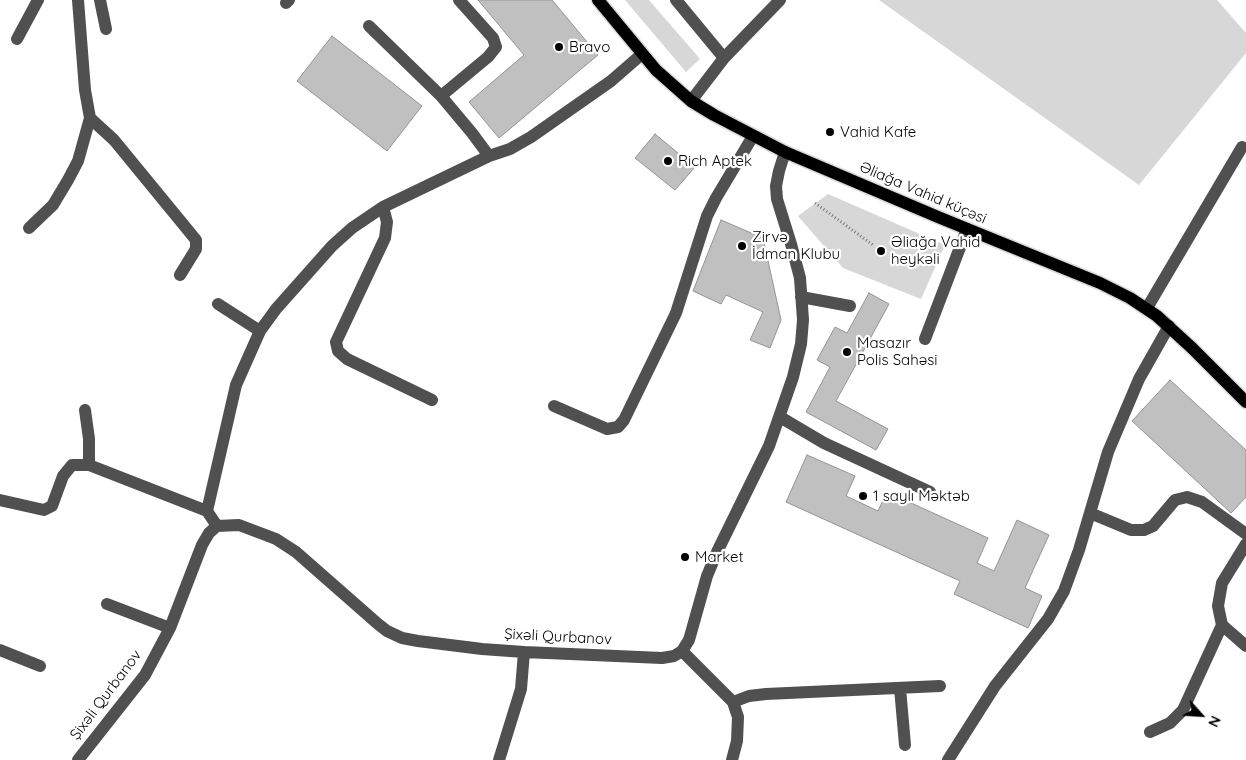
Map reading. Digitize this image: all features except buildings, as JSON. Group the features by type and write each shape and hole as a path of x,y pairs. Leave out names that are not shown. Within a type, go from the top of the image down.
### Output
{"main road":[{"name":"Əliağa Vahid küçəsi","path":"598,0 642,54 672,85 714,115 786,152 1100,283 1147,308 1169,326 1246,402"}],"street":[{"path":"17,39 38,0"},
{"path":"30,228 53,205 78,162 90,118 85,90 78,0"},
{"path":"100,0 106,29"},
{"path":"441,96 488,57 496,47 493,38 459,0"},
{"path":"676,0 724,58"},
{"path":"692,101 724,58 780,0"},
{"path":"369,26 441,96 489,156"},
{"path":"207,511 236,385 260,331 276,309 332,246 352,228 383,207 489,156 510,149 530,137 611,81 642,54"},
{"path":"90,118 114,140 196,240 196,249 180,275"},
{"path":"554,406 607,429 618,427 624,420 676,313 707,216 753,136"},
{"path":"1147,308 1242,147"},
{"path":"732,760 738,717 732,702 682,651 689,640 707,576 717,552 769,446 793,376 801,344 802,320 798,270 777,200 776,186 786,152"},
{"path":"383,207 387,222 385,238 336,342 338,351 347,359 432,400"},
{"path":"925,339 967,229"},
{"path":"801,297 850,306"},
{"path":"218,304 260,331"},
{"path":"948,760 995,686 1048,620 1064,591 1079,550 1108,452 1139,380 1169,326"},
{"path":"85,410 89,439 89,465"},
{"path":"780,416 824,443 930,492"},
{"path":"0,500 44,510 52,506 63,476 72,466 89,465 207,511 217,526"},
{"path":"1090,513 1131,530 1144,530 1153,526 1175,500 1187,497 1202,502 1246,534"},
{"name":"Şixəli Qurbanov","path":"78,760 145,675 170,628 202,545 209,533 217,526 239,524 276,539 296,552 387,632 402,638 482,649 524,652 662,658 674,656 682,651"},
{"path":"1150,732 1170,723 1183,710 1222,625 1218,606 1222,584 1246,544"},
{"path":"107,604 170,628"},
{"path":"1222,625 1246,646"},
{"path":"0,650 40,666"},
{"path":"499,760 521,689 524,652"},
{"path":"732,702 749,696 766,694 940,686"},
{"path":"900,688 905,745"}],"path":[{"path":"815,203 873,245"}],"shaded area":[{"path":"625,0 649,0 700,59 686,72"},
{"path":"879,0 1217,0 1246,33 1246,53 1139,185"},
{"path":"828,194 945,245 921,299 843,268 798,216"}],"place":[{"name":"Bravo","path":"559,47"},
{"name":"Vahid Kafe","path":"830,132"},
{"name":"Rich Aptek","path":"668,161"},
{"name":"Zirvə İdman Klubu","path":"742,246"},
{"name":"Əliağa Vahid heykəli","path":"881,251"},
{"name":"Masazır Polis Sahəsi","path":"847,352"},
{"name":"1 saylı Məktəb","path":"863,496"},
{"name":"Market","path":"685,557"}]}
